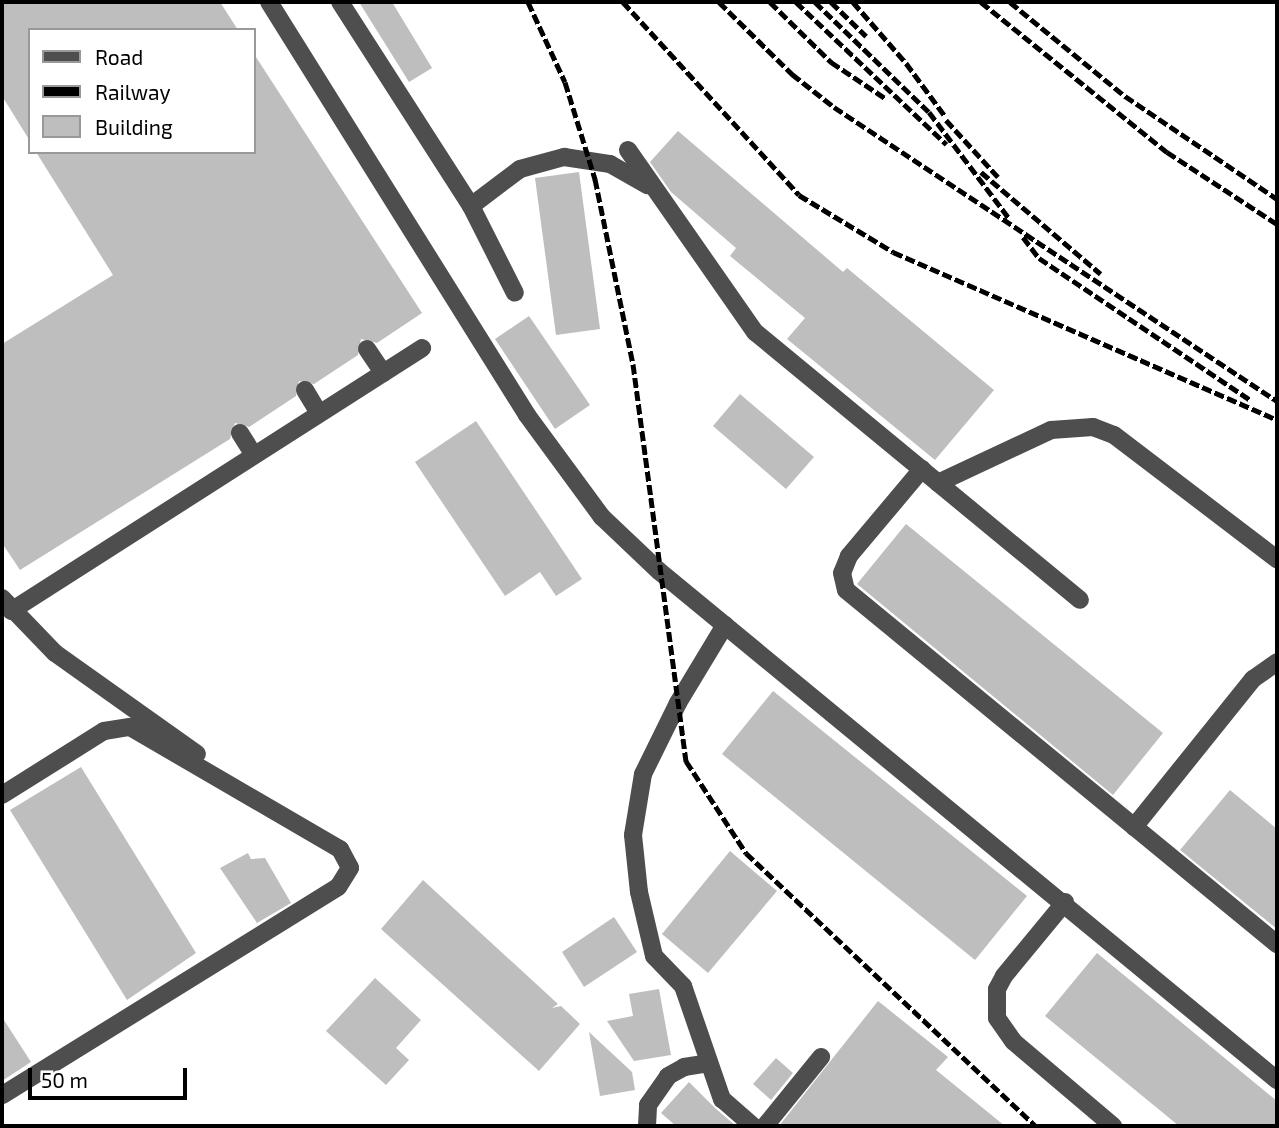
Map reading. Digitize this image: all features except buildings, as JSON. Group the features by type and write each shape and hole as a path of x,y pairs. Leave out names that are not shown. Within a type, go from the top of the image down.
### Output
{"lane":[{"path":"269,2 527,415 594,507 659,571 1065,902 1277,1080"},
{"path":"340,2 471,206 515,293"},
{"path":"628,150 653,190 755,332 1080,600"},
{"path":"471,206 520,169 564,158 610,164 653,190"},
{"path":"260,802 55,653 6,604 254,455 422,348"},
{"path":"367,349 383,373"},
{"path":"305,390 319,413"},
{"path":"938,483 1051,430 1093,427 1114,435 1277,559"},
{"path":"240,433 254,455"},
{"path":"922,469 849,556 842,573 846,590 1277,944"},
{"path":"725,625 678,702 643,774 633,835 639,892 654,956 683,986 722,1099 753,1126"},
{"path":"1134,827 1253,679 1277,662"},
{"path":"2,795 121,725 340,849 349,861 347,879 2,1095"},
{"path":"1065,902 1003,976 997,989 997,1018 1014,1042 1113,1126"},
{"path":"765,1126 821,1057"},
{"path":"647,1126 648,1105 668,1076 684,1067 709,1063"}],"railway":[{"path":"528,2 565,82 595,179 633,364 686,761 746,853 1036,1126"},
{"path":"623,2 799,195 893,252 1277,420"},
{"path":"719,2 792,74 834,107 1277,401"},
{"path":"770,2 831,62 885,98"},
{"path":"796,2 946,144"},
{"path":"815,2 929,112 1009,218"},
{"path":"831,2 866,36"},
{"path":"853,2 906,63 945,116"},
{"path":"981,2 1167,152 1277,224"},
{"path":"1010,2 1125,96 1277,199"},
{"path":"946,120 998,177"},
{"path":"981,172 1101,274"},
{"path":"1023,237 1039,258 1250,400"}]}
